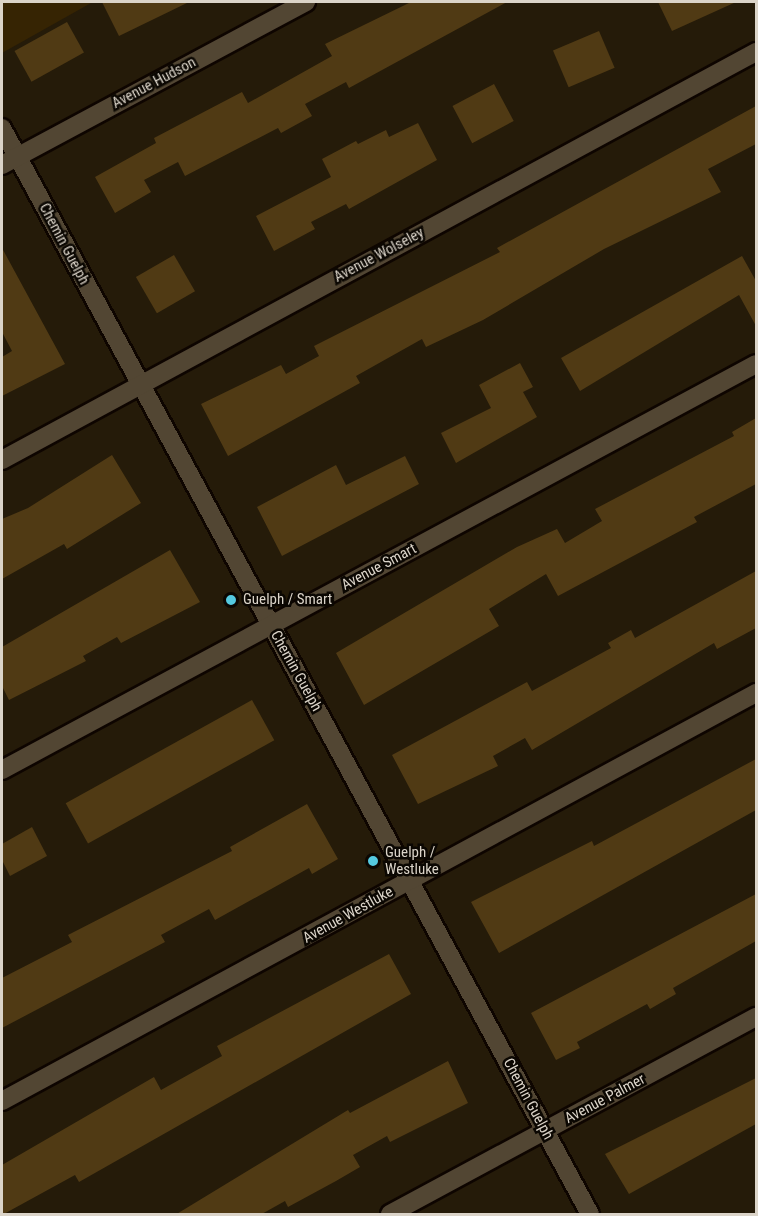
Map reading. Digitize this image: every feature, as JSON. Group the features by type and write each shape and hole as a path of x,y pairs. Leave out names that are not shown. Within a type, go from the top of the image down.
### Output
{"street":[{"name":"Avenue Hudson","path":"9,161 306,2"},
{"name":"Avenue Wolseley","path":"2,460 756,52"},
{"name":"Chemin Guelph","path":"2,128 9,161 140,384 590,1215"},
{"name":"Avenue Smart","path":"2,770 756,364"},
{"name":"Avenue Westluke","path":"2,1101 756,693"},
{"name":"Avenue Palmer","path":"390,1215 756,1017"}],"shaded area":[{"path":"2,2 91,2 91,3 2,53"}],"building":[{"path":"102,2 189,2 119,36"},
{"path":"411,2 507,2 349,88 346,82 305,104 312,116 281,133 278,128 185,176 178,162 144,180 151,192 115,213 95,177 156,143 154,138 242,92 248,103 332,56 325,44"},
{"path":"658,2 736,2 672,31"},
{"path":"67,22 84,53 31,82 15,51"},
{"path":"599,31 615,68 569,87 553,51"},
{"path":"494,84 514,121 472,143 453,106"},
{"path":"756,106 756,144 708,169 721,192 604,249 483,320 426,347 422,339 356,376 360,383 228,456 201,404 281,365 286,374 319,356 314,346 500,252 497,248"},
{"path":"418,123 437,160 349,209 346,204 311,222 315,229 274,251 256,216 331,177 322,159 356,141 358,144 386,130 389,137"},
{"path":"2,248 65,364 2,396 2,357 12,351 2,332"},
{"path":"174,255 195,291 157,313 136,277"},
{"path":"742,256 756,281 756,326 739,295 580,391 561,358"},
{"path":"520,363 533,387 523,392 537,417 456,463 441,433 491,408 479,385"},
{"path":"756,418 756,484 694,517 697,522 558,596 546,574 489,609 499,626 364,705 336,653 517,547 557,529 565,543 602,521 595,509 734,436 732,432"},
{"path":"112,455 141,503 67,549 64,544 2,579 2,519 28,508"},
{"path":"405,456 419,484 282,556 257,507 336,465 346,485"},
{"path":"170,550 200,602 121,643 117,637 83,656 86,661 9,700 2,686 2,647"},
{"path":"756,571 756,628 717,649 714,643 532,750 525,738 493,756 498,766 418,804 392,755 527,682 532,691 611,648 608,643 631,630 635,638"},
{"path":"252,700 274,740 88,843 66,803"},
{"path":"756,759 756,810 499,953 471,902 592,841 594,846"},
{"path":"307,804 338,859 312,874 309,868 215,920 209,909 161,935 165,942 2,1028 2,978 72,942 68,935 232,851 230,847"},
{"path":"32,827 47,856 10,876 2,860 2,844"},
{"path":"756,894 756,941 673,988 676,994 650,1009 647,1004 577,1042 580,1048 556,1060 531,1013"},
{"path":"389,954 411,994 79,1182 75,1175 2,1215 2,1165 154,1077 161,1090 222,1056 217,1046"},
{"path":"448,1061 468,1103 390,1142 387,1136 353,1155 360,1167 336,1181 288,1207 285,1201 260,1215 175,1215 348,1110 350,1113"},
{"path":"756,1078 756,1124 629,1194 605,1154"}],"place":[{"name":"Guelph / Smart","path":"231,600"},
{"name":"Guelph / Westluke","path":"373,861"}]}
